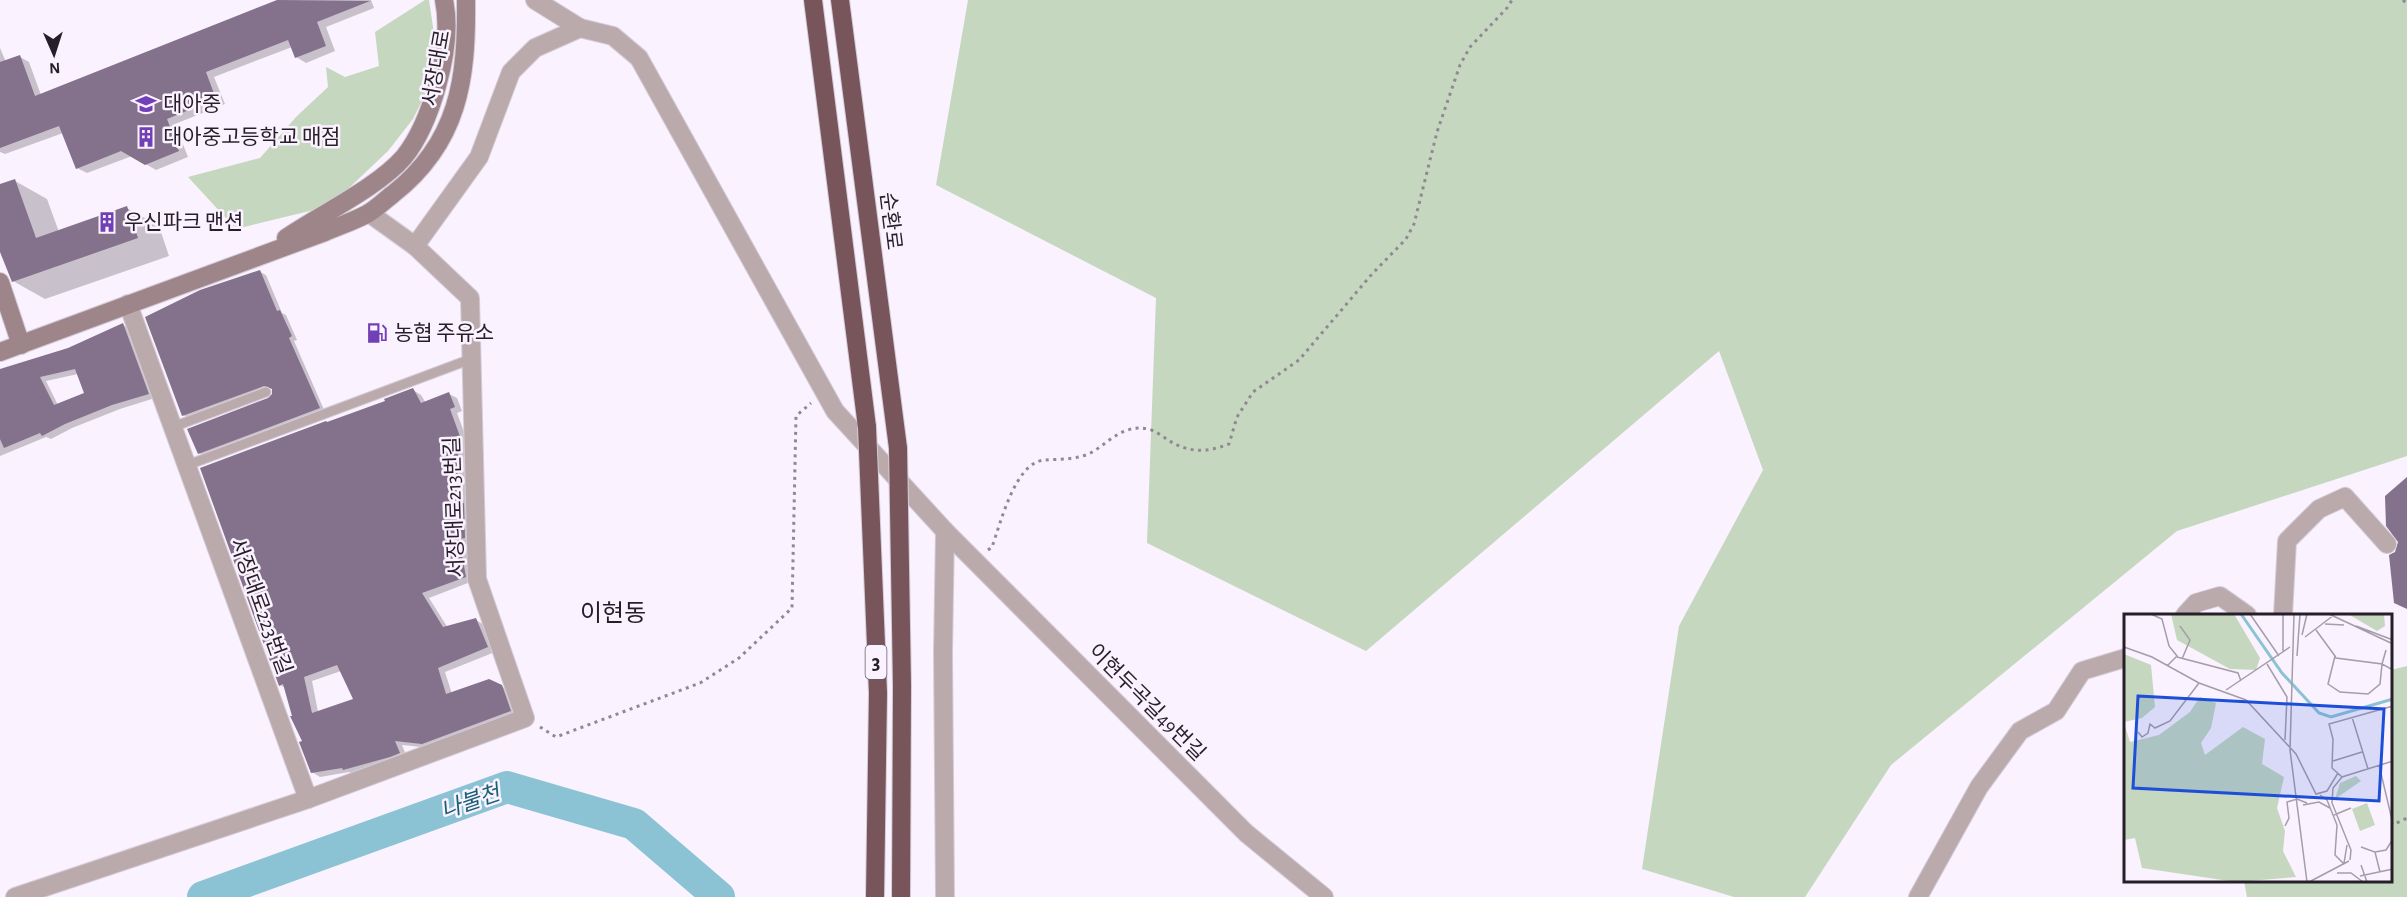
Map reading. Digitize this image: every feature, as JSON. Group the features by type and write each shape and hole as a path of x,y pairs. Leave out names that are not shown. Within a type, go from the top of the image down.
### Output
{"highway":[{"name":"3","path":"813,0 867,427 878,693 875,897"},
{"name":"순환로","path":"840,0 898,448 902,686 901,897"}],"street":[{"name":"서장대로","path":"263,255 317,217 367,188 404,157 428,116 442,68 448,19 444,0"},
{"name":"서장대로","path":"0,352 263,255 369,213 413,178 439,146 457,102 466,47 466,0"},
{"name":"이현두곡길49번길","path":"535,0 580,28 613,36 639,58 835,411 945,531 1246,833 1324,897"},
{"path":"415,246 479,157 511,72 534,48 580,28"},
{"name":"서장대로213번길","path":"369,213 415,246 470,298 477,579 525,718"},
{"path":"0,282 21,345"},
{"name":"서장대로223번길","path":"128,304 308,799"},
{"path":"2283,614 2287,541 2319,509 2345,497 2387,544"},
{"path":"945,531 943,652 945,897"},
{"path":"2186,614 2196,603 2220,596 2246,614"},
{"path":"1918,897 1979,787 2020,731 2056,711 2082,671 2124,658"},
{"path":"15,897 308,799 525,718"}],"lane":[{"path":"185,466 471,359"},
{"path":"173,427 266,392"}],"path":[{"path":"975,560 992,547 1020,476 1036,461 1081,457 1093,452 1114,435 1137,428 1149,429 1176,445 1194,450 1212,450 1229,444 1237,417 1253,392 1299,360 1372,274 1406,239 1414,224 1437,132 1460,65 1470,47 1508,8 1512,0"},
{"path":"2403,0 2407,4"},
{"path":"525,718 556,737 700,683 739,658 792,608 796,416 824,392"},
{"path":"2392,826 2407,818"}],"green space":[{"path":"425,0 429,0 435,40 433,78 413,119 388,151 330,206 236,229 188,177 260,158 297,116 328,87 326,67 345,77 379,66 375,32"},
{"path":"968,0 2407,0 2407,456 2177,531 1891,765 1805,897 1734,897 1642,869 1679,626 1763,470 1719,351 1366,651 1147,543 1156,298 936,185"},
{"path":"2407,666 2407,897 2247,897 2244,882 2392,882 2392,670"}],"building":[{"path":"277,0 370,1 317,22 326,46 295,58 288,40 206,72 216,99 167,119 179,151 145,165 121,151 76,169 59,126 0,148 0,62 20,55 35,96"},
{"name":"우신파크 맨션","path":"15,179 36,238 127,206 138,238 12,282 0,252 0,184"},
{"path":"260,270 277,311 280,310 292,336 289,338 320,408 198,454 187,429 268,398 272,394 272,389 264,386 182,416 145,317 200,290"},
{"path":"123,323 149,394 112,405 42,436 40,433 4,448 0,439 0,369 68,348","holes":["75,369 84,393 54,405 40,377"]},
{"path":"413,388 421,403 449,392 455,407 450,409 462,442 462,447 458,448 459,504 464,503 465,538 459,539 466,577 422,593 443,627 476,618 488,647 438,668 446,694 489,679 502,685 511,711 422,744 395,741 400,753 390,757 343,770 342,768 311,773 299,742 302,741 290,716 292,716 283,684 279,686 200,468 385,401 384,399","holes":["337,665 353,699 312,713 304,677"]},
{"path":"2407,477 2407,609 2394,603 2389,555 2395,552 2398,542 2386,526 2385,496"}],"waterway":[{"name":"나불천","path":"203,897 507,787 634,824 719,897"}],"place":[{"name":"대아중","path":"146,104"},
{"name":"대아중고등학교 매점","path":"146,137"},
{"name":"우신파크 맨션","path":"107,222"},
{"name":"농협 주유소","path":"377,333"}],"district":[{"name":"이현동","path":"613,613"}]}
